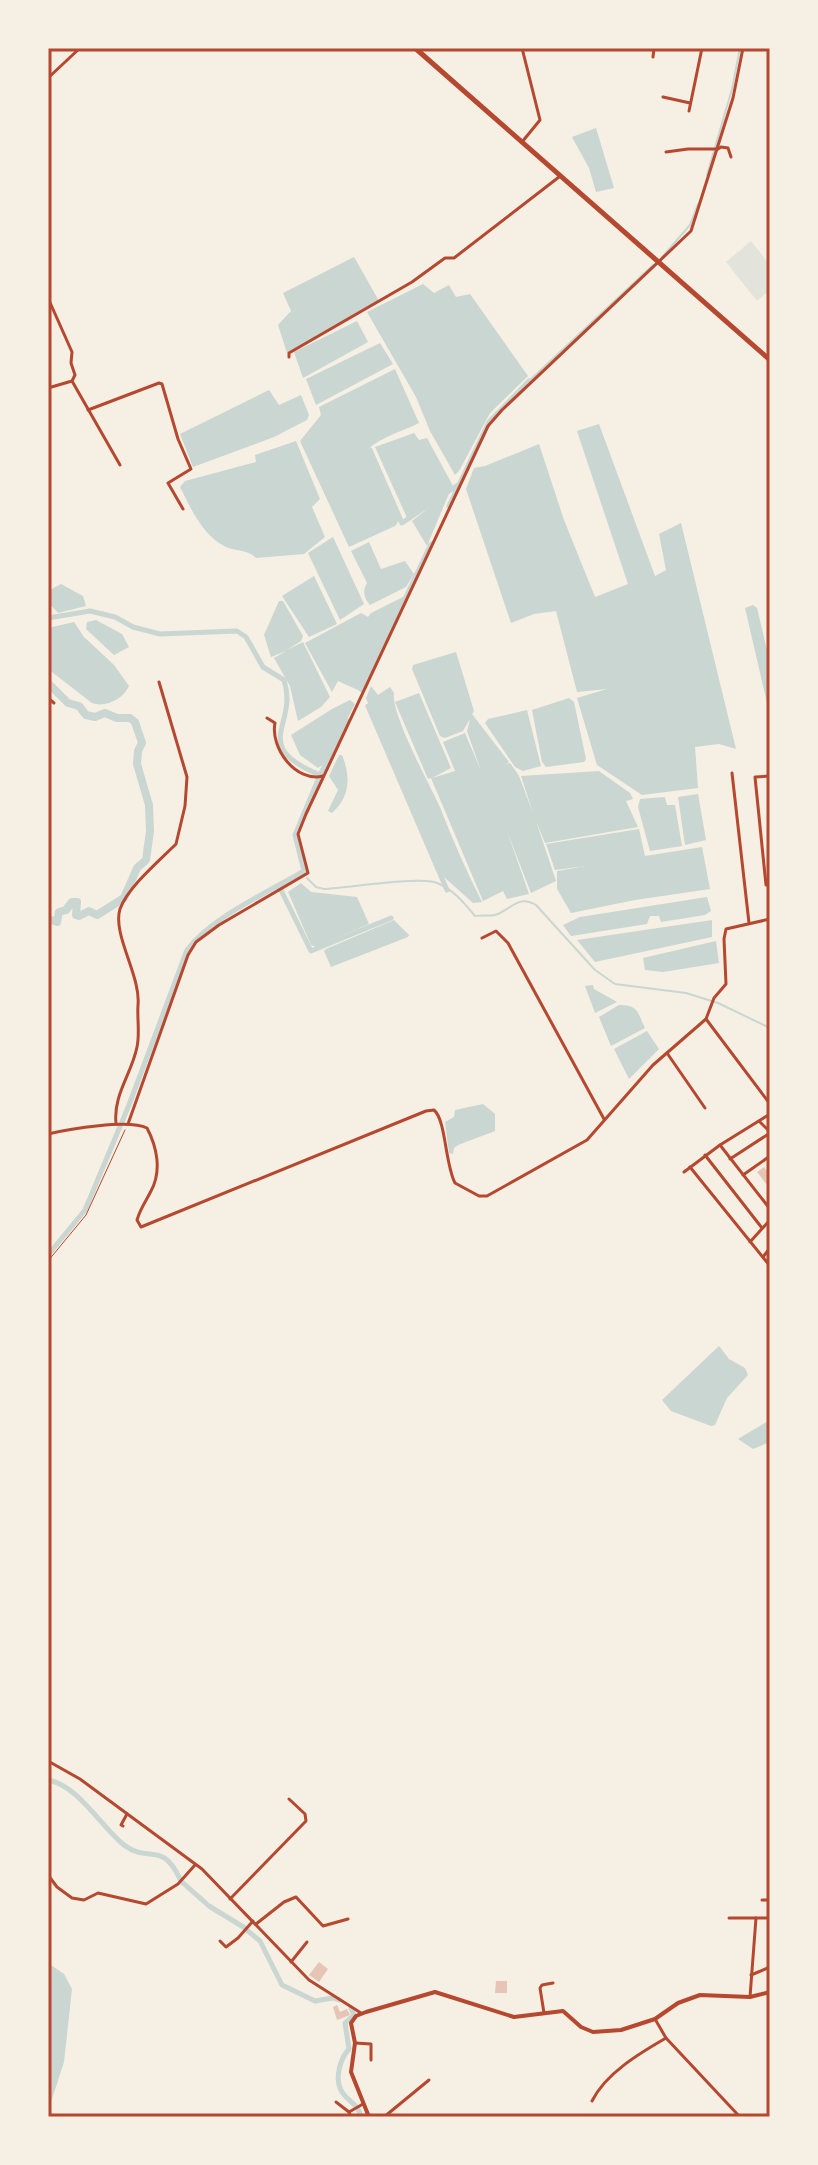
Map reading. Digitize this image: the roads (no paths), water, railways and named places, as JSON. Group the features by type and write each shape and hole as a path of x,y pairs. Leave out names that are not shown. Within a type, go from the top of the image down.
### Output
{"main road":[{"path":"415,48 770,360"}],"street":[{"path":"48,78 80,48"},
{"path":"522,48 540,120 522,142"},
{"path":"653,57 654,48"},
{"path":"689,111 702,48"},
{"path":"127,1124 188,955 196,942 287,883 308,873 298,834 319,777 349,727 488,426 693,227 733,98 743,48"},
{"path":"663,97 690,103"},
{"path":"666,152 728,148 731,157"},
{"path":"289,357 289,353 412,282 445,258 454,258 560,175"},
{"path":"48,298 72,352 71,363 75,375 72,381 48,388"},
{"path":"72,381 120,465"},
{"path":"88,410 162,384 178,439 191,469 168,483 183,509"},
{"path":"117,1123 116,1110 122,1083 137,1050 138,1039 138,1003 120,928 120,912 134,888 176,844 187,794 185,766 164,707 159,682"},
{"path":"48,698 54,703"},
{"path":"267,718 275,723 276,741 284,759 300,772 319,777"},
{"path":"732,773 749,923"},
{"path":"770,776 755,777 766,885 770,885"},
{"path":"48,1134 117,1123 139,1124 147,1128 158,1163 153,1187 137,1220 141,1227 434,1110 442,1121 445,1153 455,1183 479,1196 487,1196 587,1140 667,1053 706,1019 714,998 726,984 726,929 770,919"},
{"path":"482,938 496,931 508,943 604,1119"},
{"path":"706,1019 770,1104"},
{"path":"667,1053 705,1108"},
{"path":"684,1172 770,1114"},
{"path":"730,1159 770,1133 759,1121"},
{"path":"720,1145 770,1209"},
{"path":"705,1155 762,1228"},
{"path":"743,1175 770,1156"},
{"path":"690,1167 770,1266"},
{"path":"750,1242 770,1220"},
{"path":"763,1257 770,1248"},
{"path":"48,1761 80,1779 195,1865 255,1922 309,1980 362,2014"},
{"path":"230,1899 306,1821 305,1814 289,1799"},
{"path":"123,1826 127,1814"},
{"path":"48,1875 57,1887 72,1898 84,1900 98,1893 146,1904 182,1880 195,1865"},
{"path":"220,1941 226,1947 255,1922 296,1897 323,1926 348,1919"},
{"path":"762,1900 770,1900"},
{"path":"729,1918 770,1918"},
{"path":"750,1997 756,1918"},
{"path":"291,1962 307,1942"},
{"path":"751,1975 770,1967"},
{"path":"544,2013 540,1988 553,1983"},
{"path":"369,2117 360,2105 351,2072 355,2043 351,2023 362,2014 435,1992 514,2017 563,2011 581,2027 593,2032 636,2027 655,2019 678,2003 700,1995 750,1997 770,1992"},
{"path":"655,2019 666,2038 739,2117"},
{"path":"592,2101 596,2092 625,2064 666,2038"},
{"path":"355,2043 371,2044 371,2060"},
{"path":"384,2117 429,2080"},
{"path":"336,2102 350,2114"},
{"path":"345,2117 360,2105"}],"waterway":[{"path":"707,175 732,89 740,48"},
{"path":"662,257 690,225 698,204"},
{"path":"529,381 653,265"},
{"path":"449,506 489,422 529,381"},
{"path":"370,450 402,523 458,485"},
{"path":"362,690 431,544"},
{"path":"48,618 90,611 160,634 237,631 246,637 263,667 284,680 287,696 281,744 286,754 320,775"},
{"path":"48,683 68,703 79,706 86,715 95,717 105,713 135,722 142,743 137,764 149,805 150,831 146,860 137,868 124,898 97,915 89,911 76,915 77,902 72,902 66,910 59,912 57,922 48,919"},
{"path":"368,706 447,890"},
{"path":"48,1255 85,1210 129,1105 187,950 211,926 304,871 295,835 320,775 348,721"},
{"path":"307,878 316,887 324,889 400,882 437,883 453,893 475,916 495,915 519,902 530,902 595,970 615,984 686,993 718,1003 770,1028"},
{"path":"279,886 311,951 391,918"},
{"path":"48,1780 79,1798 124,1845 167,1860 180,1879"},
{"path":"182,1882 209,1906 245,1928"},
{"path":"248,1931 260,1941 282,1985 315,2001 339,2000"},
{"path":"351,2008 354,2015 345,2023 349,2049 343,2058 338,2081 342,2092 358,2109 361,2117"}]}
